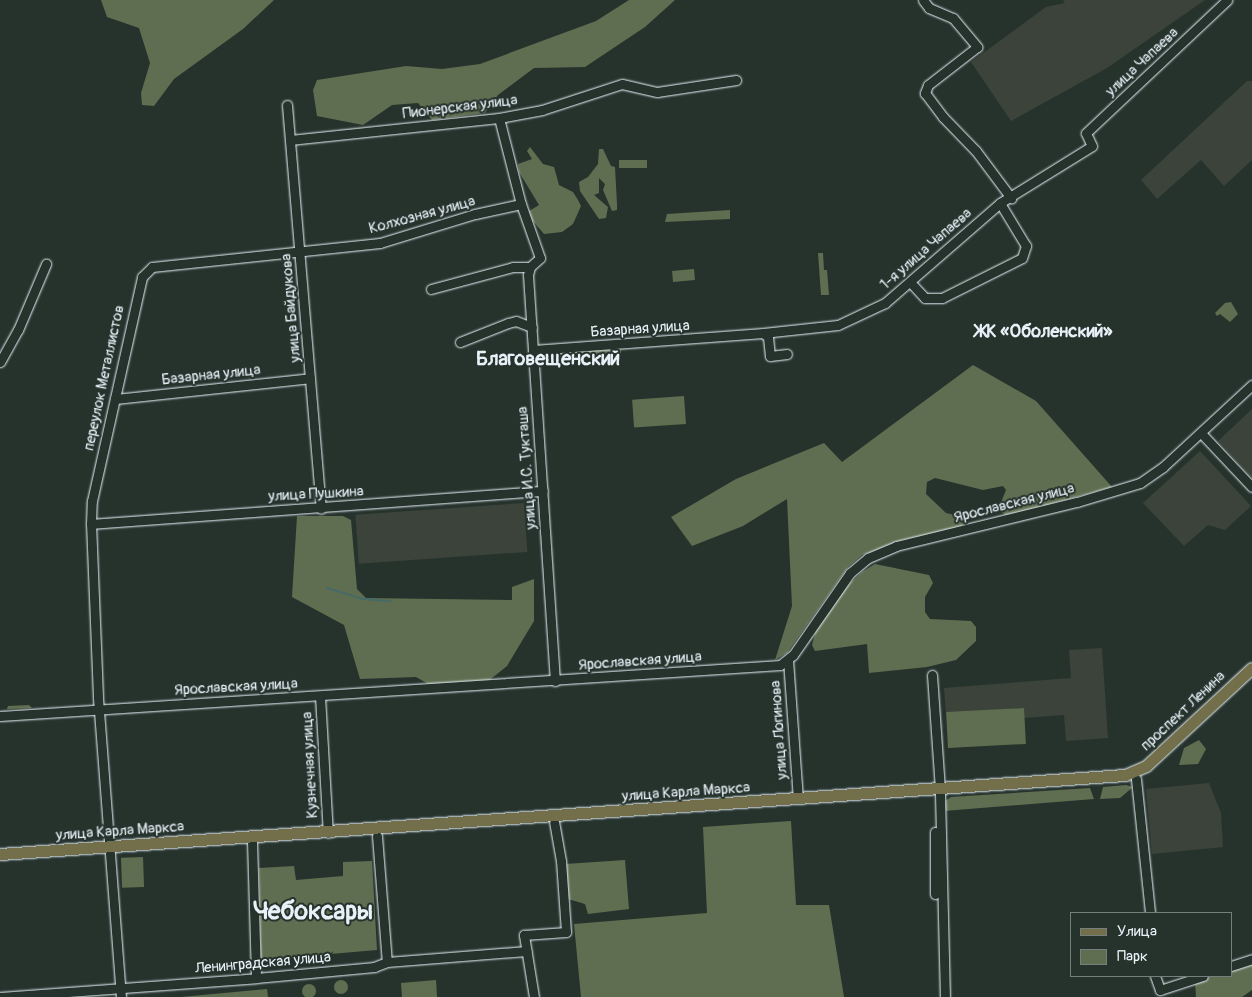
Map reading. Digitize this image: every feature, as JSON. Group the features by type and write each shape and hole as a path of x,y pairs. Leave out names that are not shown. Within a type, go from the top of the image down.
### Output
{"main road":[{"name":"проспект Ленина","path":"1134,776 1146,774 1252,668"},
{"name":"проспект Ленина","path":"1207,714 1252,675"},
{"name":"улица Карла Маркса","path":"248,839 377,836 553,820 1134,776"},
{"name":"улица Карла Маркса","path":"0,854 553,820"}],"street":[{"path":"923,0 929,8 953,18 977,48 928,85 925,93 943,117 976,151 1011,198"},
{"name":"улица Чапаева","path":"1092,146 1086,133 1227,0"},
{"name":"Пионерская улица","path":"290,140 499,118 542,110 629,83 657,92 736,80"},
{"name":"улица Байдукова","path":"287,105 321,509"},
{"path":"431,289 513,267 530,267 540,258 521,204 499,118"},
{"name":"1-я улица Чапаева","path":"749,334 821,329 844,323 877,309 1000,203 1011,198 1092,146"},
{"path":"910,282 925,298 942,298 1022,258 1026,246 1000,203"},
{"name":"Колхозная улица","path":"152,267 380,243 475,214 521,204"},
{"path":"0,362 18,330 46,264"},
{"name":"переулок Металлистов","path":"120,993 100,708 91,524 92,501 115,399 132,310 142,277 152,267"},
{"name":"улица И.С. Тукташа","path":"530,267 533,350 555,681"},
{"path":"460,342 516,321 532,327"},
{"name":"Базарная улица","path":"533,350 749,334"},
{"path":"763,334 768,337 770,356 787,354"},
{"name":"Базарная улица","path":"115,399 310,378"},
{"name":"Ярославская улица","path":"0,716 100,708 320,696 772,666 788,660 850,573 868,558 896,546 1127,489 1151,477 1202,433 1252,385"},
{"path":"1202,433 1252,487"},
{"name":"улица Пушкина","path":"91,524 321,509 543,491"},
{"name":"улица Логинова","path":"788,660 798,801"},
{"path":"932,675 945,997"},
{"name":"Кузнечная улица","path":"320,696 328,833"},
{"path":"1134,776 1150,912"},
{"path":"938,792 940,997"},
{"path":"534,997 524,935 566,932 561,861 553,820"},
{"path":"377,836 387,962"},
{"path":"248,839 256,978"},
{"name":"Ленинградская улица","path":"0,997 120,993 374,966 387,962 527,951"},
{"path":"1232,966 1252,959"},
{"path":"1156,977 1160,990 1200,977"}],"shaded area":[{"path":"1063,0 1205,0 1107,68 1011,121 971,62 1046,7 1065,3"},
{"path":"1247,81 1252,81 1252,160 1224,186 1201,160 1157,199 1141,180"},
{"path":"1252,409 1252,478 1218,441"},
{"path":"1200,451 1251,506 1225,530 1208,525 1184,546 1143,503"},
{"path":"524,503 527,552 359,564 355,515"},
{"path":"1102,648 1108,738 1066,741 1064,715 1024,718 1023,708 946,713 944,688 1071,678 1069,650"},
{"path":"1209,783 1221,813 1223,847 1152,854 1146,789"}],"green space":[{"path":"101,0 274,0 243,29 174,79 154,106 142,105 141,93 150,63 139,28 107,17"},
{"path":"629,0 675,0 645,27 585,67 534,68 498,95 485,113 432,120 418,103 392,105 363,125 317,116 313,90 317,80 406,66 442,69 480,64 596,21"},
{"path":"530,147 543,164 554,167 559,185 573,192 581,206 573,224 562,232 544,234 526,213 539,205 519,172 518,164 532,159 527,151"},
{"path":"599,149 603,149 611,166 615,167 617,210 612,211 603,190 605,184 599,178 599,193 594,195 608,207 606,218 599,219 580,191 579,182 588,177 598,164"},
{"path":"619,160 647,160 647,168 619,168"},
{"path":"730,210 730,219 665,222 667,214"},
{"path":"818,253 823,253 824,270 827,270 829,295 821,295"},
{"path":"694,269 695,280 673,282 672,271"},
{"path":"1231,302 1238,314 1230,322 1220,314 1217,316 1215,313 1225,303"},
{"path":"621,349 621,356 545,362 543,358 546,354"},
{"path":"973,365 1036,401 1112,487 1007,516 998,510 1006,490 1003,486 983,490 935,478 927,482 926,494 946,513 959,516 964,521 961,527 862,555 848,567 787,653 775,660 792,606 787,499 743,526 692,546 671,517 736,479 824,443 842,462"},
{"path":"684,396 686,424 634,428 632,400"},
{"path":"297,516 343,516 351,520 357,589 366,598 512,600 512,587 534,579 534,621 507,666 487,682 432,686 416,677 360,679 344,625 292,597"},
{"path":"875,564 929,575 933,583 925,597 925,612 930,619 971,621 976,627 976,641 956,660 927,667 869,673 867,644 815,651 812,645 816,631 842,591 862,572"},
{"path":"29,705 32,708 7,709 8,706"},
{"path":"1024,708 1026,744 948,748 946,712"},
{"path":"1199,740 1206,749 1198,764 1179,765 1184,748"},
{"path":"1126,785 1133,787 1120,798 1100,799 1103,787"},
{"path":"1090,788 1094,799 944,811 945,801 951,797"},
{"path":"791,821 796,905 829,905 844,997 581,997 574,924 707,913 703,827"},
{"path":"143,857 144,887 122,888 121,858"},
{"path":"625,860 629,909 588,914 585,904 568,899 565,864"},
{"path":"372,861 377,950 261,960 259,868 294,866 296,880 343,876 343,862"},
{"path":"1252,963 1252,990 1242,997 1196,997 1195,982 1210,977 1232,977 1232,970"},
{"path":"338,980 344,980 348,987 344,994 338,994 334,990 334,984"},
{"path":"436,980 437,997 402,997 401,983"},
{"path":"306,984 312,984 316,991 312,998 306,998 302,994 302,988"},
{"path":"267,989 268,997 181,997"}],"waterway":[{"path":"327,588 362,599 391,601"}],"district":[{"name":"ЖК «Оболенский»","path":"1044,332"},
{"name":"Благовещенский","path":"548,358"},
{"name":"Чебоксары","path":"313,912"}]}
